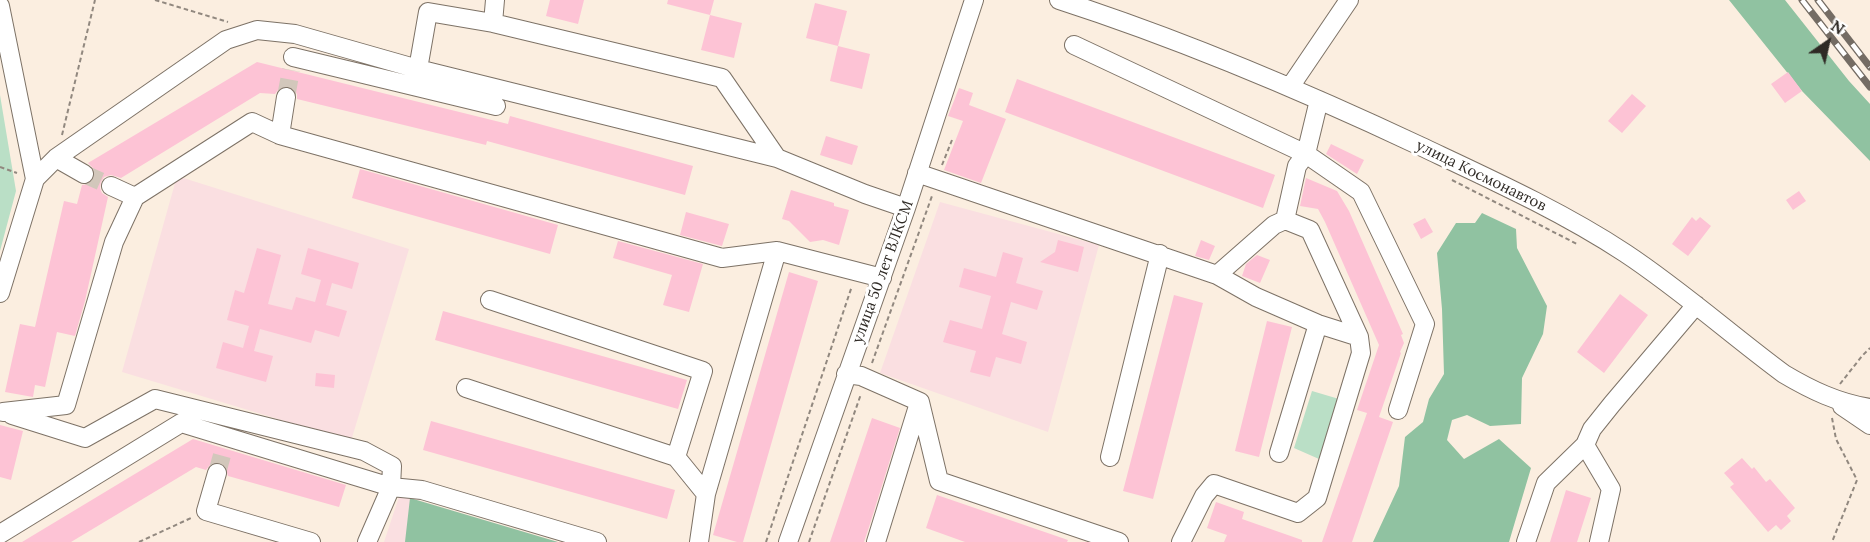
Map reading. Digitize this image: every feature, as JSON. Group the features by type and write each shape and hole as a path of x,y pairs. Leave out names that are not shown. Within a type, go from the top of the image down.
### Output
{"street":[{"path":"493,23 495,0"},
{"name":"улица 50 лет ВЛКСМ","path":"788,542 882,278 974,0"},
{"name":"улица Космонавтов","path":"1059,0 1190,46 1290,87 1467,168 1565,218 1624,253 1696,305 1784,374 1833,400 1870,408"},
{"path":"1290,87 1350,0"},
{"path":"0,6 35,179"},
{"path":"418,69 428,12 493,23 722,78 777,158"},
{"path":"0,292 35,179 56,158 226,40 257,30 295,34 418,69 777,158 906,208"},
{"path":"295,34 292,63 496,106"},
{"path":"1074,45 1306,154 1361,192 1425,324 1398,410"},
{"path":"280,135 286,96"},
{"path":"1285,220 1297,166 1306,154 1319,100"},
{"path":"2,410 66,405 114,242 135,197 252,122 280,135 722,258 777,252 882,278"},
{"path":"56,158 84,174"},
{"path":"917,173 1217,275 1256,297 1318,324 1359,337"},
{"path":"111,186 135,197"},
{"path":"1180,542 1204,496 1214,484 1298,513 1317,498 1361,353 1359,337 1310,230 1285,220 1274,225 1217,275"},
{"path":"699,542 706,494 777,252"},
{"path":"1110,458 1160,254"},
{"path":"490,300 703,371 676,457"},
{"path":"1526,542 1546,483 1585,445 1593,429 1612,404 1696,305"},
{"path":"1279,453 1318,324"},
{"path":"846,374 867,379 920,402"},
{"path":"466,388 676,457 706,494"},
{"path":"2,410 85,438 155,399 364,451 392,466 392,487 367,542"},
{"path":"1833,400 1870,425"},
{"path":"876,542 920,402"},
{"path":"920,402 939,481 1119,542"},
{"path":"225,442 233,418"},
{"path":"0,534 181,423 225,442 392,487 422,490 597,542"},
{"path":"1585,445 1611,489 1599,542"},
{"path":"217,473 206,511 311,542"}],"path":[{"path":"56,158 95,0"},
{"path":"154,0 231,23"},
{"path":"809,542 952,140"},
{"path":"1444,176 1579,245"},
{"path":"766,542 857,271"},
{"path":"1832,542 1857,480 1836,438 1830,409 1836,390 1870,348"},
{"path":"139,542 206,511"}],"shaded area":[{"path":"177,176 409,249 351,441 122,372"},
{"path":"940,202 1099,245 1048,432 880,373"},
{"path":"399,497 410,498 558,542 384,542"}],"green space":[{"path":"1729,0 1785,0 1870,104 1870,161 1802,91"},
{"path":"0,95 16,191 0,251"},
{"path":"1482,213 1516,229 1517,248 1547,306 1543,334 1522,378 1521,424 1490,426 1467,415 1452,420 1447,440 1464,459 1499,439 1531,468 1509,542 1373,542 1399,486 1405,437 1423,422 1429,399 1444,374 1437,253 1456,223 1475,223"},
{"path":"1312,391 1339,399 1319,459 1294,448"},
{"path":"410,498 558,542 405,542"}],"building":[{"path":"550,0 584,0 578,24 546,16"},
{"path":"668,0 714,0 710,15 667,4"},
{"path":"815,3 847,11 838,46 806,38"},
{"path":"710,15 742,23 734,58 701,50"},
{"path":"838,46 870,54 862,89 830,81"},
{"path":"257,62 508,124 510,116 693,166 685,195 487,141 486,145 297,99 297,94 288,86 283,86 275,94 260,93 121,178 111,175 104,177 100,188 102,193 108,197 75,336 57,332 45,387 35,385 33,397 5,392 20,324 35,327 64,201 77,204 82,185 89,184 94,179 94,169 88,163"},
{"path":"1788,72 1802,91 1785,103 1771,84"},
{"path":"1017,79 1275,175 1263,208 1005,112"},
{"path":"959,88 973,93 969,105 1006,119 981,183 944,170 963,121 948,116"},
{"path":"1632,94 1646,106 1622,133 1608,121"},
{"path":"826,136 858,146 852,165 820,155"},
{"path":"1331,144 1364,160 1357,174 1326,154"},
{"path":"360,169 558,225 550,254 352,198"},
{"path":"1306,178 1337,191 1349,211 1403,334 1401,335 1404,343 1379,417 1393,422 1352,542 1322,542 1367,413 1357,410 1379,345 1318,209 1300,206"},
{"path":"791,190 849,210 839,245 823,240 810,242 789,221 782,219"},
{"path":"1799,191 1806,201 1793,210 1786,200"},
{"path":"686,212 729,224 722,246 680,235"},
{"path":"1692,217 1696,221 1700,217 1711,226 1688,256 1672,244"},
{"path":"1425,218 1433,232 1421,239 1413,224"},
{"path":"1058,240 1084,247 1078,272 1040,262 1055,252"},
{"path":"1201,240 1215,246 1209,260 1195,256"},
{"path":"618,241 703,264 689,312 663,305 672,275 613,258"},
{"path":"257,248 281,255 268,304 292,310 296,297 315,302 321,280 301,274 308,248 359,263 352,289 332,283 326,305 347,311 339,337 315,330 311,343 260,329 254,351 273,356 266,382 216,368 223,342 243,348 249,326 227,320 235,290 244,293"},
{"path":"1003,252 1023,258 1016,283 1043,291 1037,310 1011,302 1002,334 1027,342 1021,364 996,357 990,377 970,372 976,351 943,342 950,320 982,329 991,296 959,287 964,268 996,277"},
{"path":"1257,255 1270,260 1260,283 1242,276 1246,264"},
{"path":"789,272 818,281 743,542 737,542 713,535"},
{"path":"1620,294 1648,315 1604,373 1577,352"},
{"path":"1174,295 1203,303 1153,499 1123,491"},
{"path":"443,311 687,380 678,409 435,340"},
{"path":"1267,321 1292,327 1259,457 1235,451"},
{"path":"316,373 335,375 334,388 315,386"},
{"path":"872,418 900,428 864,542 830,542"},
{"path":"431,421 675,490 667,519 423,450"},
{"path":"0,425 23,431 11,480 0,477"},
{"path":"193,439 346,485 339,507 228,476 225,466 221,462 215,462 206,470 196,467 71,542 22,542"},
{"path":"1742,458 1752,469 1754,467 1766,482 1770,479 1795,508 1787,516 1791,521 1781,530 1776,525 1768,532 1730,487 1734,484 1724,473"},
{"path":"1566,490 1591,498 1577,542 1550,542"},
{"path":"937,495 1068,540 1067,542 965,542 926,528"},
{"path":"1216,502 1244,512 1242,519 1302,540 1302,542 1224,542 1227,535 1207,528"}],"tunnel":[{"path":"286,97 291,70"},
{"path":"84,174 111,186"},
{"path":"217,473 224,448"}],"railway":[{"path":"1802,0 1870,87"},
{"path":"1818,0 1870,67"}]}
